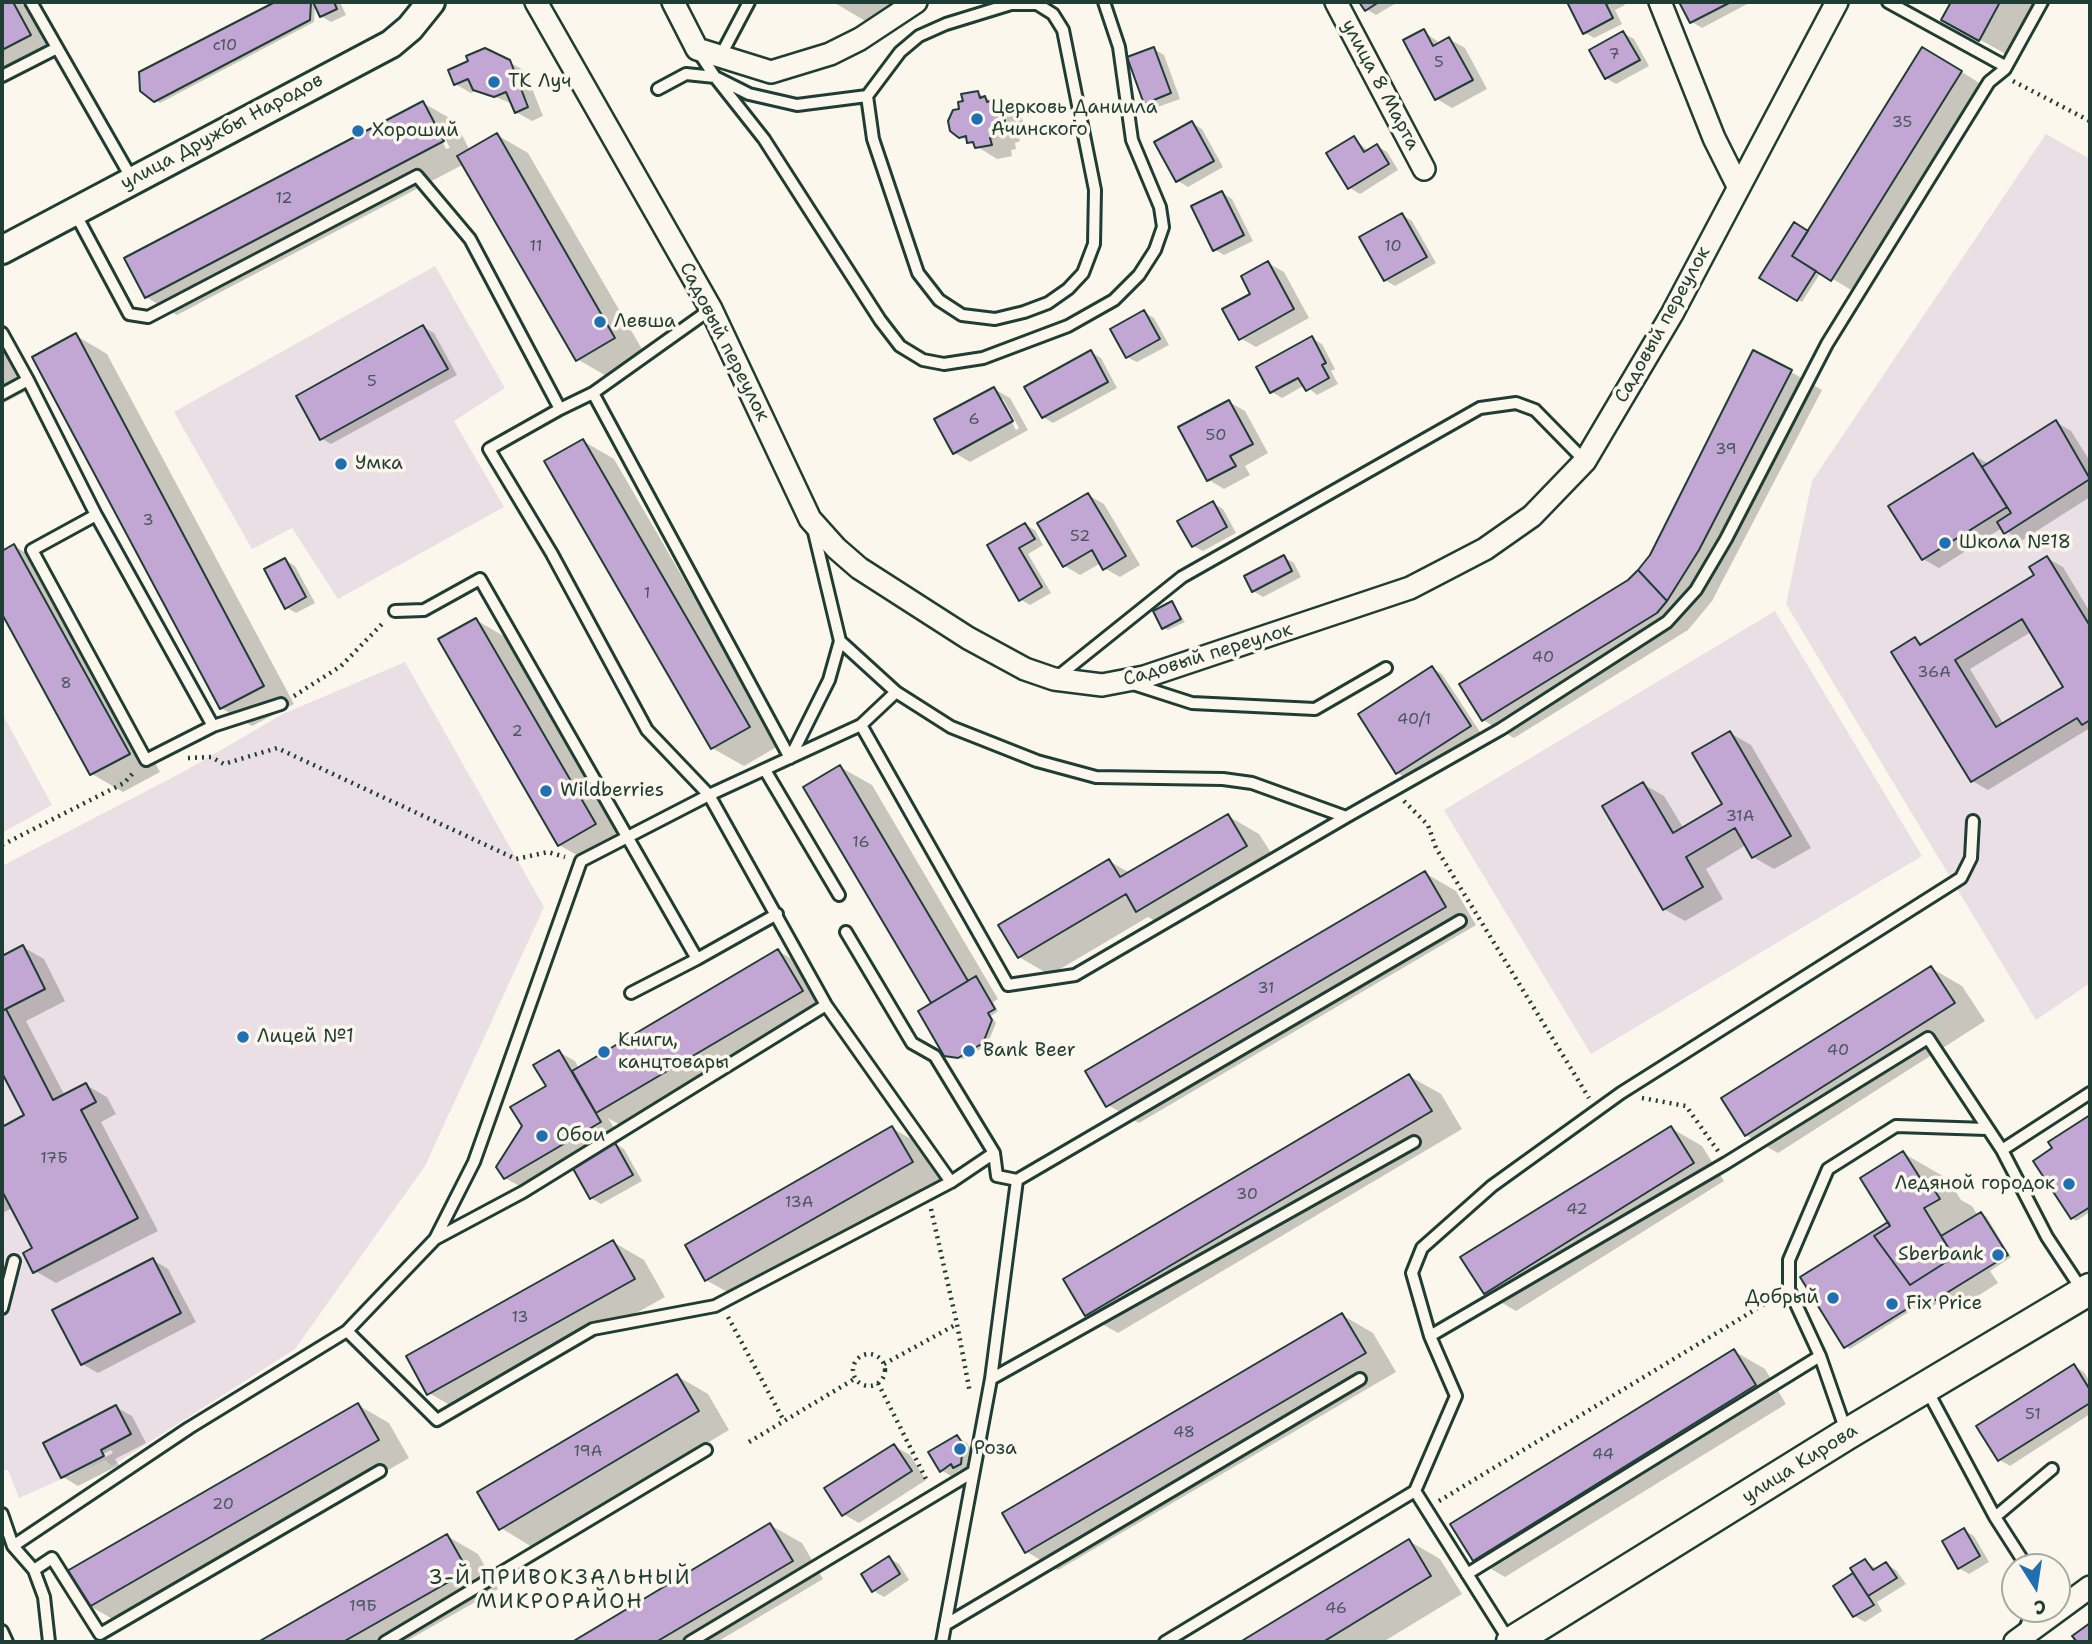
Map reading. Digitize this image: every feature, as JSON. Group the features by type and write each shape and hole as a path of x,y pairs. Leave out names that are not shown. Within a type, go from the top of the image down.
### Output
{"main road":[{"name":"улица Кирова","path":"1511,1642 1847,1434 2087,1291"}],"street":[{"name":"улица Дружбы Народов","path":"2,250 132,178 391,44 410,28 431,2"},
{"name":"Садовый переулок","path":"536,2 711,309 810,519 836,548 859,568 968,638 1025,669 1054,679 1102,685 1125,681 1410,588 1485,549 1532,516 1585,461 1672,314 1837,2"},
{"path":"673,2 697,49 772,72 830,54 860,39 916,2"},
{"name":"улица 8 Марта","path":"1336,2 1424,169"},
{"path":"1660,2 1714,138 1738,186"},
{"path":"2021,1640 2090,1587"}],"lane":[{"path":"31,2 132,178"},
{"path":"721,55 749,2"},
{"path":"697,49 715,77 764,139 880,320 900,346 923,360 944,364 983,358 1068,326 1114,300 1139,275 1155,250 1163,227 1160,207 1132,140 1119,47 1104,2"},
{"path":"1888,2 2001,64 2002,71"},
{"path":"861,725 1008,985 1075,975 1501,729 1668,622 1696,590 1726,539 1826,344 1989,82 2002,71 2042,2"},
{"path":"658,89 686,74 715,77 749,94 797,105 867,96 900,52 919,36 946,24 1011,4 1037,4 1053,13 1063,30 1095,190 1094,244 1083,273 1068,289 1048,303 995,319 962,315 939,300 918,273 886,185 873,139 867,96"},
{"path":"2,76 57,48"},
{"path":"74,210 129,314 148,317 416,176 470,239 561,409"},
{"path":"711,309 593,393 489,449 552,554 648,730 709,795 826,1005 951,1182"},
{"path":"2,332 96,515 213,726"},
{"path":"2,394 28,380"},
{"path":"593,393 790,758"},
{"path":"1054,679 1182,577 1480,408 1516,403 1535,410 1585,461"},
{"path":"96,515 32,550 146,760 213,726 281,704"},
{"path":"790,758 829,680 840,640 810,519"},
{"path":"395,611 425,610 480,579 629,835 697,959"},
{"path":"840,640 896,692 951,727 1049,765 1096,777 1223,779 1252,783 1346,817"},
{"path":"1125,681 1192,703 1315,709 1386,668"},
{"path":"13,1546 189,1428 347,1331 435,1239 474,1162 581,861 709,795 861,725 896,692"},
{"path":"765,769 839,895"},
{"path":"1165,1642 1415,1491 1456,1396 1430,1336 1412,1273 1422,1248 1492,1186 1621,1093 1961,878 1971,858 1973,821"},
{"path":"631,993 777,914"},
{"path":"846,932 912,1043 935,1056 994,1153 997,1176 1017,1180 1460,921"},
{"path":"435,1239 523,1192 826,1005"},
{"path":"1430,1336 1726,1163 1928,1038 2002,1150 2047,1237 2087,1291"},
{"path":"2002,1150 2090,1093"},
{"path":"1847,1434 1820,1356 1789,1289 1789,1260 1828,1169 1896,1126 1987,1129"},
{"path":"991,1379 1414,1142"},
{"path":"347,1331 437,1420 593,1329 720,1303 951,1182 994,1153"},
{"path":"942,1642 991,1379 1017,1180"},
{"path":"2,1308 14,1261"},
{"path":"1467,1574 1820,1356"},
{"path":"945,1625 1360,1379"},
{"path":"1926,1387 1995,1517 2018,1553"},
{"path":"385,1642 706,1450"},
{"path":"1995,1517 2052,1469"},
{"path":"34,1570 52,1558 100,1633 380,1471"},
{"path":"690,1642 973,1472"},
{"path":"1415,1491 1511,1642"},
{"path":"2,1514 13,1546 34,1570 44,1597 49,1642"},
{"path":"2021,1640 2028,1623"},
{"path":"2,1631 6,1642"}],"path":[{"path":"2002,71 2090,121"},
{"path":"281,704 341,666 395,611"},
{"path":"2,845 124,783 146,760 211,757 224,764 277,748 516,859 548,852 581,861"},
{"path":"1392,792 1428,825 1436,848 1597,1111"},
{"path":"1621,1093 1686,1106 1726,1163"},
{"path":"928,1194 973,1408 984,1415"},
{"path":"1426,1508 1789,1289"},
{"path":"720,1303 784,1421"},
{"path":"884,1364 957,1324"},
{"path":"874,1354 884,1364 883,1378 878,1383 864,1385 856,1378 853,1368 860,1356 874,1354"},
{"path":"749,1442 856,1378"},
{"path":"878,1383 934,1495"}],"shaded area":[{"name":"Школа №18","path":"2046,134 2090,159 2090,983 2036,1020 1786,604 1812,481"},
{"name":"Умка","path":"435,266 505,388 454,421 504,507 338,599 292,528 252,549 174,412"},
{"path":"1775,611 1922,856 1591,1054 1444,810"},
{"name":"Лицей №1","path":"405,662 544,907 425,1166 295,1349 112,1466 105,1460 19,1498 8,1470 2,1470 2,866 183,772 283,714"},
{"path":"2,713 52,805 2,833"}],"building":[{"path":"2,2 13,2 31,35 2,50"},
{"path":"275,2 311,2 310,20 154,102 140,91 139,72"},
{"path":"313,2 334,2 337,9 320,17"},
{"path":"1359,2 1379,2 1365,11"},
{"path":"1567,2 1612,2 1606,4 1613,18 1583,34"},
{"path":"1679,2 1731,2 1690,23"},
{"path":"1951,2 2000,2 1979,41 1941,20"},
{"path":"1424,29 1433,46 1449,37 1473,80 1435,100 1403,40"},
{"path":"1623,31 1640,60 1605,79 1589,50"},
{"path":"1154,47 1171,93 1144,104 1127,57"},
{"path":"1922,47 1962,71 1831,281 1792,256"},
{"name":"ТК Луч","path":"485,48 510,60 528,107 515,113 506,92 494,97 473,90 468,79 454,85 448,70 468,61 466,56"},
{"name":"Церковь Даниила Ачинского","path":"978,91 980,98 985,96 987,102 993,100 994,105 1001,104 1005,122 999,123 1000,130 995,131 996,137 990,138 992,145 975,148 973,142 967,143 966,136 959,138 950,131 948,121 953,110 959,109 958,102 963,101 961,94"},
{"path":"423,101 444,141 145,298 124,258"},
{"path":"1192,121 1214,161 1176,182 1154,142"},
{"path":"497,133 615,338 576,361 457,156"},
{"path":"1354,136 1364,152 1377,144 1389,164 1348,189 1326,153"},
{"path":"1222,191 1244,235 1213,251 1191,206"},
{"path":"1402,213 1427,257 1384,281 1359,237"},
{"path":"1794,222 1808,231 1792,256 1816,271 1797,301 1759,278"},
{"path":"1268,261 1294,309 1239,340 1222,309 1250,294 1241,276"},
{"path":"1144,310 1160,339 1126,358 1110,329"},
{"path":"423,325 448,369 320,440 296,396"},
{"path":"76,333 264,686 220,709 32,357"},
{"path":"1312,336 1326,363 1322,365 1329,378 1306,391 1298,378 1270,393 1256,367"},
{"path":"1091,350 1108,382 1042,418 1024,387"},
{"path":"1753,350 1792,370 1699,550 1667,601 1638,570 1650,555"},
{"path":"994,387 1013,421 953,454 934,419"},
{"path":"1229,400 1253,444 1230,456 1236,466 1207,481 1178,427"},
{"path":"2056,420 2090,479 2004,534 1997,522 2011,513 1982,467"},
{"path":"583,439 750,727 711,749 544,461"},
{"path":"1973,453 2007,507 1922,560 1888,506"},
{"path":"1088,493 1126,556 1103,570 1092,550 1063,567 1037,523"},
{"path":"1213,501 1227,527 1192,547 1177,521"},
{"path":"1025,523 1035,539 1019,548 1042,587 1019,601 987,545"},
{"path":"14,544 130,754 90,775 2,614 2,551"},
{"path":"1284,555 1292,571 1252,592 1244,576"},
{"path":"2047,556 2090,626 2090,720 2082,725 2077,718 1971,782 1891,652 1915,637 1920,645 2034,575 2029,567","holes":["2022,619 2063,687 1996,727 1955,660"]},
{"path":"285,558 306,597 285,609 264,569"},
{"path":"1638,570 1667,601 1657,613 1482,721 1459,684 1628,580"},
{"path":"1172,601 1181,619 1162,629 1153,611"},
{"path":"476,618 596,824 558,846 438,639"},
{"path":"1432,666 1471,726 1396,774 1358,714"},
{"path":"1730,731 1791,836 1752,858 1735,828 1686,857 1703,887 1663,910 1602,806 1643,782 1673,833 1722,804 1692,753"},
{"path":"840,765 968,981 931,1003 803,787"},
{"path":"1228,814 1247,846 1136,912 1126,894 1018,958 998,925 1109,859 1120,877"},
{"path":"1425,871 1446,907 1106,1107 1085,1071"},
{"path":"23,945 45,989 2,1011 2,956"},
{"path":"778,949 803,991 596,1113 572,1071"},
{"path":"1931,966 1955,1003 1745,1136 1721,1098"},
{"path":"976,976 995,1009 988,1013 992,1020 983,1043 958,1058 944,1056 918,1011"},
{"path":"6,1009 53,1100 86,1083 96,1102 81,1110 138,1218 33,1273 23,1253 32,1248 2,1191 2,1127 24,1115 2,1073 2,1011"},
{"path":"559,1050 601,1122 504,1179 496,1167 522,1126 510,1107 546,1086 533,1065"},
{"path":"1409,1074 1432,1111 1085,1316 1063,1279"},
{"name":"Ледяной городок","path":"2090,1115 2090,1207 2071,1219 2033,1161 2052,1148 2048,1142"},
{"path":"892,1126 913,1162 705,1281 685,1245"},
{"path":"1671,1126 1694,1163 1484,1294 1460,1257"},
{"path":"614,1141 633,1175 590,1199 571,1165"},
{"path":"1903,1151 1922,1181 1927,1178 1940,1199 1924,1208 1954,1257 1910,1285 1874,1236 1890,1226 1860,1178"},
{"path":"1981,1212 2008,1255 1919,1310 1915,1304 1844,1348 1800,1277 1888,1222 1890,1226 1874,1236 1910,1285 1954,1257 1941,1236"},
{"path":"613,1240 635,1279 427,1395 406,1356"},
{"path":"153,1258 181,1313 81,1365 52,1310"},
{"path":"1342,1313 1366,1353 1025,1553 1002,1513"},
{"path":"1734,1349 1756,1385 1473,1561 1450,1524"},
{"path":"2074,1364 2090,1390 2090,1403 1998,1461 1976,1426"},
{"path":"677,1374 699,1411 499,1530 477,1492"},
{"path":"358,1403 379,1440 89,1607 67,1571"},
{"path":"116,1405 131,1434 101,1450 104,1456 61,1478 43,1443"},
{"path":"957,1435 963,1444 961,1464 953,1468 951,1464 940,1472 928,1452"},
{"path":"894,1444 912,1471 842,1516 824,1488"},
{"path":"770,1523 793,1561 656,1642 572,1642"},
{"path":"1964,1528 1980,1556 1958,1569 1942,1541"},
{"path":"447,1534 468,1571 343,1642 258,1642"},
{"path":"1409,1539 1431,1576 1323,1642 1240,1642"},
{"path":"889,1556 900,1574 872,1592 861,1574"},
{"path":"1865,1559 1873,1570 1886,1562 1897,1578 1868,1596 1850,1568"},
{"path":"1853,1573 1874,1605 1853,1617 1833,1586"},
{"path":"2090,1623 2090,1642 2077,1642 2072,1636"}],"place":[{"name":"ТК Луч","path":"494,82"},
{"name":"Церковь Даниила Ачинского","path":"977,119"},
{"name":"Хороший","path":"358,131"},
{"name":"Левша","path":"600,322"},
{"name":"Умка","path":"341,464"},
{"name":"Школа №18","path":"1945,543"},
{"name":"Wildberries","path":"546,791"},
{"name":"Лицей №1","path":"243,1037"},
{"name":"Bank Beer","path":"969,1051"},
{"name":"Книги, канцтовары","path":"604,1052"},
{"name":"Обои","path":"542,1136"},
{"name":"Ледяной городок","path":"2069,1184"},
{"name":"Sberbank","path":"1998,1255"},
{"name":"Добрый","path":"1833,1298"},
{"name":"Fix Price","path":"1892,1304"},
{"name":"Роза","path":"960,1449"}],"district":[{"name":"3-Й ПРИВОКЗАЛЬНЫЙ МИКРОРАЙОН","path":"560,1591"}]}
